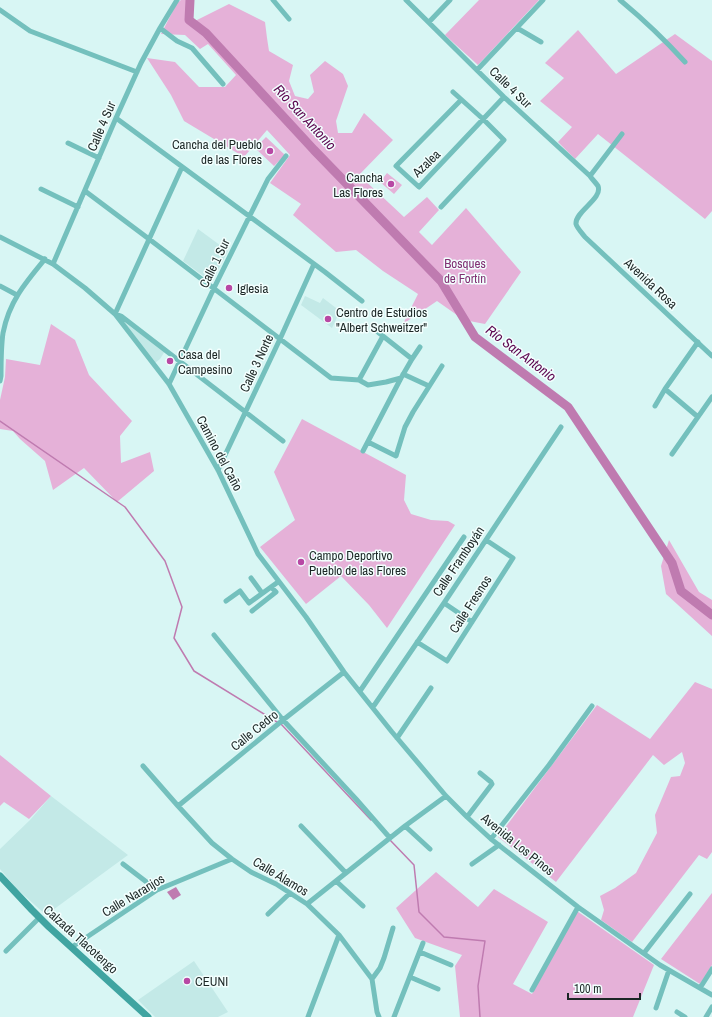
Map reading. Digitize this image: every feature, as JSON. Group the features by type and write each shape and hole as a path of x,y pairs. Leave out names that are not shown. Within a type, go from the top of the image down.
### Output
{"street":[{"name":"Calle 4 Sur","path":"53,264 137,72 160,28 177,0"},
{"path":"273,0 289,19"},
{"name":"Calle 4 Sur","path":"406,0 504,97 590,176 598,186 596,196 578,218 577,225"},
{"path":"429,22 450,0"},
{"path":"477,70 543,0"},
{"path":"620,0 669,44 685,62"},
{"path":"0,10 30,31 137,72"},
{"path":"160,28 178,41 192,48 223,84"},
{"path":"517,28 541,42"},
{"path":"442,207 504,140 453,92"},
{"name":"Azalea","path":"461,100 396,166 419,187 504,97"},
{"path":"116,118 362,300"},
{"path":"590,176 622,134"},
{"path":"68,143 99,158"},
{"name":"Calle 1 Sur","path":"169,384 214,288 268,179 286,156"},
{"path":"182,167 115,314 121,316 283,441"},
{"path":"41,189 78,207"},
{"path":"85,191 150,238 331,378 359,380 368,385 386,382 402,376 429,386"},
{"name":"Avenida Rosa","path":"577,225 585,237 712,356"},
{"name":"Camino del Caño","path":"0,237 53,264 85,288 115,314 169,384 218,470 258,554 306,617 344,672"},
{"path":"0,381 4,330 8,316 17,295 25,282 45,259"},
{"name":"Calle 3 Norte","path":"218,470 314,264"},
{"path":"0,286 17,295"},
{"path":"374,329 412,359"},
{"path":"359,380 383,336"},
{"path":"655,406 698,342"},
{"path":"363,451 402,376 420,347"},
{"path":"368,442 396,456 405,427 410,417 442,366"},
{"path":"665,389 698,417"},
{"path":"672,454 712,397"},
{"name":"Calle Framboyán","path":"373,707 561,427"},
{"path":"360,691 464,537"},
{"name":"Calle Fresnos","path":"417,642 447,661 513,558 486,540"},
{"path":"251,578 262,593"},
{"path":"226,601 240,591 249,603 278,582"},
{"path":"252,611 276,592 271,587"},
{"path":"444,603 472,622"},
{"path":"214,635 283,720 390,838"},
{"name":"Avenida Los Pinos","path":"344,672 446,796 491,839 578,907 644,954 712,995"},
{"name":"Calle Cedro","path":"178,806 344,672"},
{"path":"398,738 431,688"},
{"path":"491,839 549,765 592,706"},
{"name":"Calle Álamos","path":"143,766 212,843 251,872 276,884 307,904 339,935 372,979 379,1017"},
{"path":"467,817 492,784 480,773"},
{"path":"307,904 405,826 446,796"},
{"path":"301,826 346,873"},
{"path":"405,826 430,849"},
{"path":"472,864 499,846"},
{"name":"Calle Naranjos","path":"72,947 157,890 232,859"},
{"path":"123,864 157,890"},
{"name":"Calzada Tlacotengo","path":"0,876 39,918 148,1017"},
{"path":"336,881 363,906"},
{"path":"268,914 290,893"},
{"path":"644,954 690,894"},
{"path":"532,990 578,907"},
{"path":"6,951 39,918"},
{"path":"372,979 380,968 393,928"},
{"path":"308,1017 339,935"},
{"path":"394,1017 423,943"},
{"path":"420,952 451,965"},
{"path":"700,988 712,969"},
{"path":"656,1008 670,970"},
{"path":"410,977 438,989"},
{"path":"706,1017 712,1006"},
{"path":"678,1012 685,1017"}],"shaded area":[{"path":"198,229 228,251 216,274 212,278 206,278 183,261"},
{"name":"Centro de Estudios \"Albert Schweitzer\"","path":"305,296 320,303 323,298 340,311 332,328 301,305"},
{"path":"125,323 165,351 160,359 155,363 123,324"},
{"path":"51,796 128,855 46,915 16,888 0,869 0,849 30,820"},
{"path":"176,887 181,895 173,900 167,892"},
{"name":"CEUNI","path":"194,961 228,1012 218,1017 155,1017 138,1000"}],"green space":[{"name":"Bosques de Fortín","path":"181,0 188,0 188,11 195,21 229,4 265,22 269,51 293,65 289,81 295,96 308,99 314,92 310,75 325,61 343,74 348,86 336,121 338,133 352,133 364,113 393,140 359,175 404,217 427,197 439,210 419,232 432,245 466,208 521,272 485,324 464,320 437,301 403,324 418,294 383,271 356,250 336,252 293,215 301,204 270,183 290,155 267,130 244,157 184,121 171,95 147,58 175,62 199,87 225,87 236,75 208,44 200,49 185,35 161,34 177,3"},
{"path":"479,0 539,0 478,65 445,35"},
{"path":"578,30 616,74 675,34 712,61 712,211 705,219 598,134 575,159 558,142 572,127 540,101 564,78 545,63"},
{"name":"Cancha del Pueblo de las Flores","path":"266,137 285,155 274,166 255,148"},
{"name":"Cancha Las Flores","path":"387,173 402,185 394,194 380,182"},
{"path":"51,324 75,340 89,375 132,421 120,436 121,463 150,452 154,471 117,502 84,468 53,490 45,461 13,431 0,429 0,400 5,377 6,359 40,365"},
{"path":"302,419 406,475 404,500 411,514 431,520 448,521 455,525 387,628 369,605 341,576 306,604 260,547 295,520 274,472"},
{"path":"669,540 699,592 712,600 712,636 666,594 661,566"},
{"path":"695,682 712,689 712,852 707,859 699,855 632,942 601,920 604,910 600,896 615,888 636,873 657,833 655,815 671,777 680,776 685,763 682,752 664,765 653,755 556,882 498,837 597,705 650,739"},
{"path":"0,755 51,796 29,819 4,802 0,806"},
{"path":"436,872 478,907 494,889 548,922 513,984 532,994 577,911 654,965 633,1017 460,1017 455,966 462,955 415,938 396,908"},
{"path":"712,893 712,965 700,984 661,959"}],"waterway":[{"name":"Río San Antonio","path":"190,0 189,20 206,33 314,150 441,281 475,337 568,407 672,563 681,591 712,615"},
{"path":"0,421 125,507 165,561 182,607 174,638 194,671 277,722"},
{"path":"281,724 371,820"},
{"path":"390,840 414,865 419,912 444,937 485,941 478,986 480,1017"}],"place":[{"name":"Cancha del Pueblo de las Flores","path":"270,151"},
{"name":"Cancha Las Flores","path":"391,184"},
{"name":"Iglesia","path":"229,288"},
{"name":"Centro de Estudios \"Albert Schweitzer\"","path":"328,319"},
{"name":"Casa del Campesino","path":"170,361"},
{"name":"Campo Deportivo Pueblo de las Flores","path":"301,562"},
{"name":"CEUNI","path":"187,981"}]}
